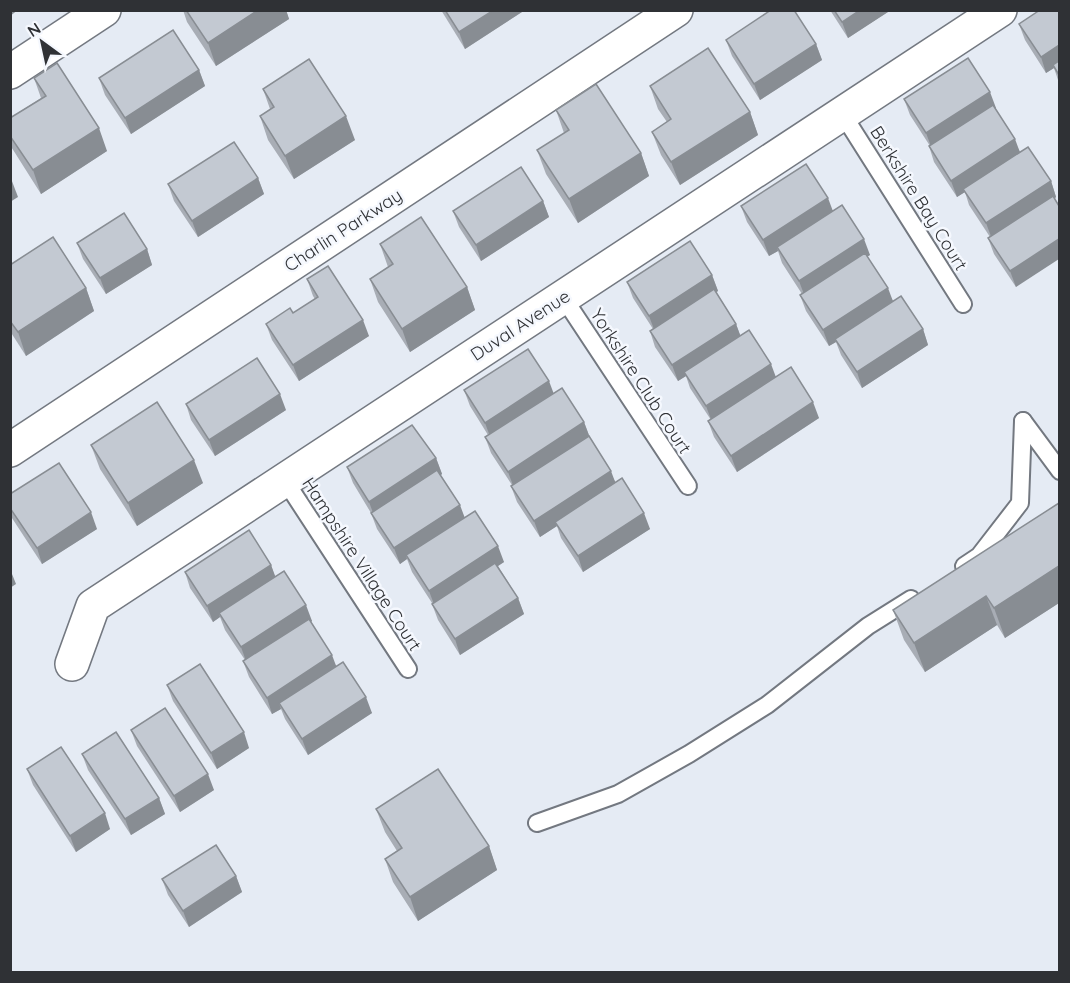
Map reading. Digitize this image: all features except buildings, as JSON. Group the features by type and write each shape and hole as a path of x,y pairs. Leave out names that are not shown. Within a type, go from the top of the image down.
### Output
{"street":[{"path":"10,72 105,10"},
{"name":"Charlin Parkway","path":"10,450 676,10"},
{"name":"Duval Avenue","path":"72,664 93,606 1000,10"}],"lane":[{"name":"Berkshire Bay Court","path":"842,112 963,304"},
{"name":"Yorkshire Club Court","path":"563,297 688,486"},
{"path":"949,575 979,556 1020,504 1023,421 1059,471"},
{"name":"Hampshire Village Court","path":"284,479 408,669"},
{"path":"537,823 618,794 689,754 767,705 868,626 929,588"}]}
